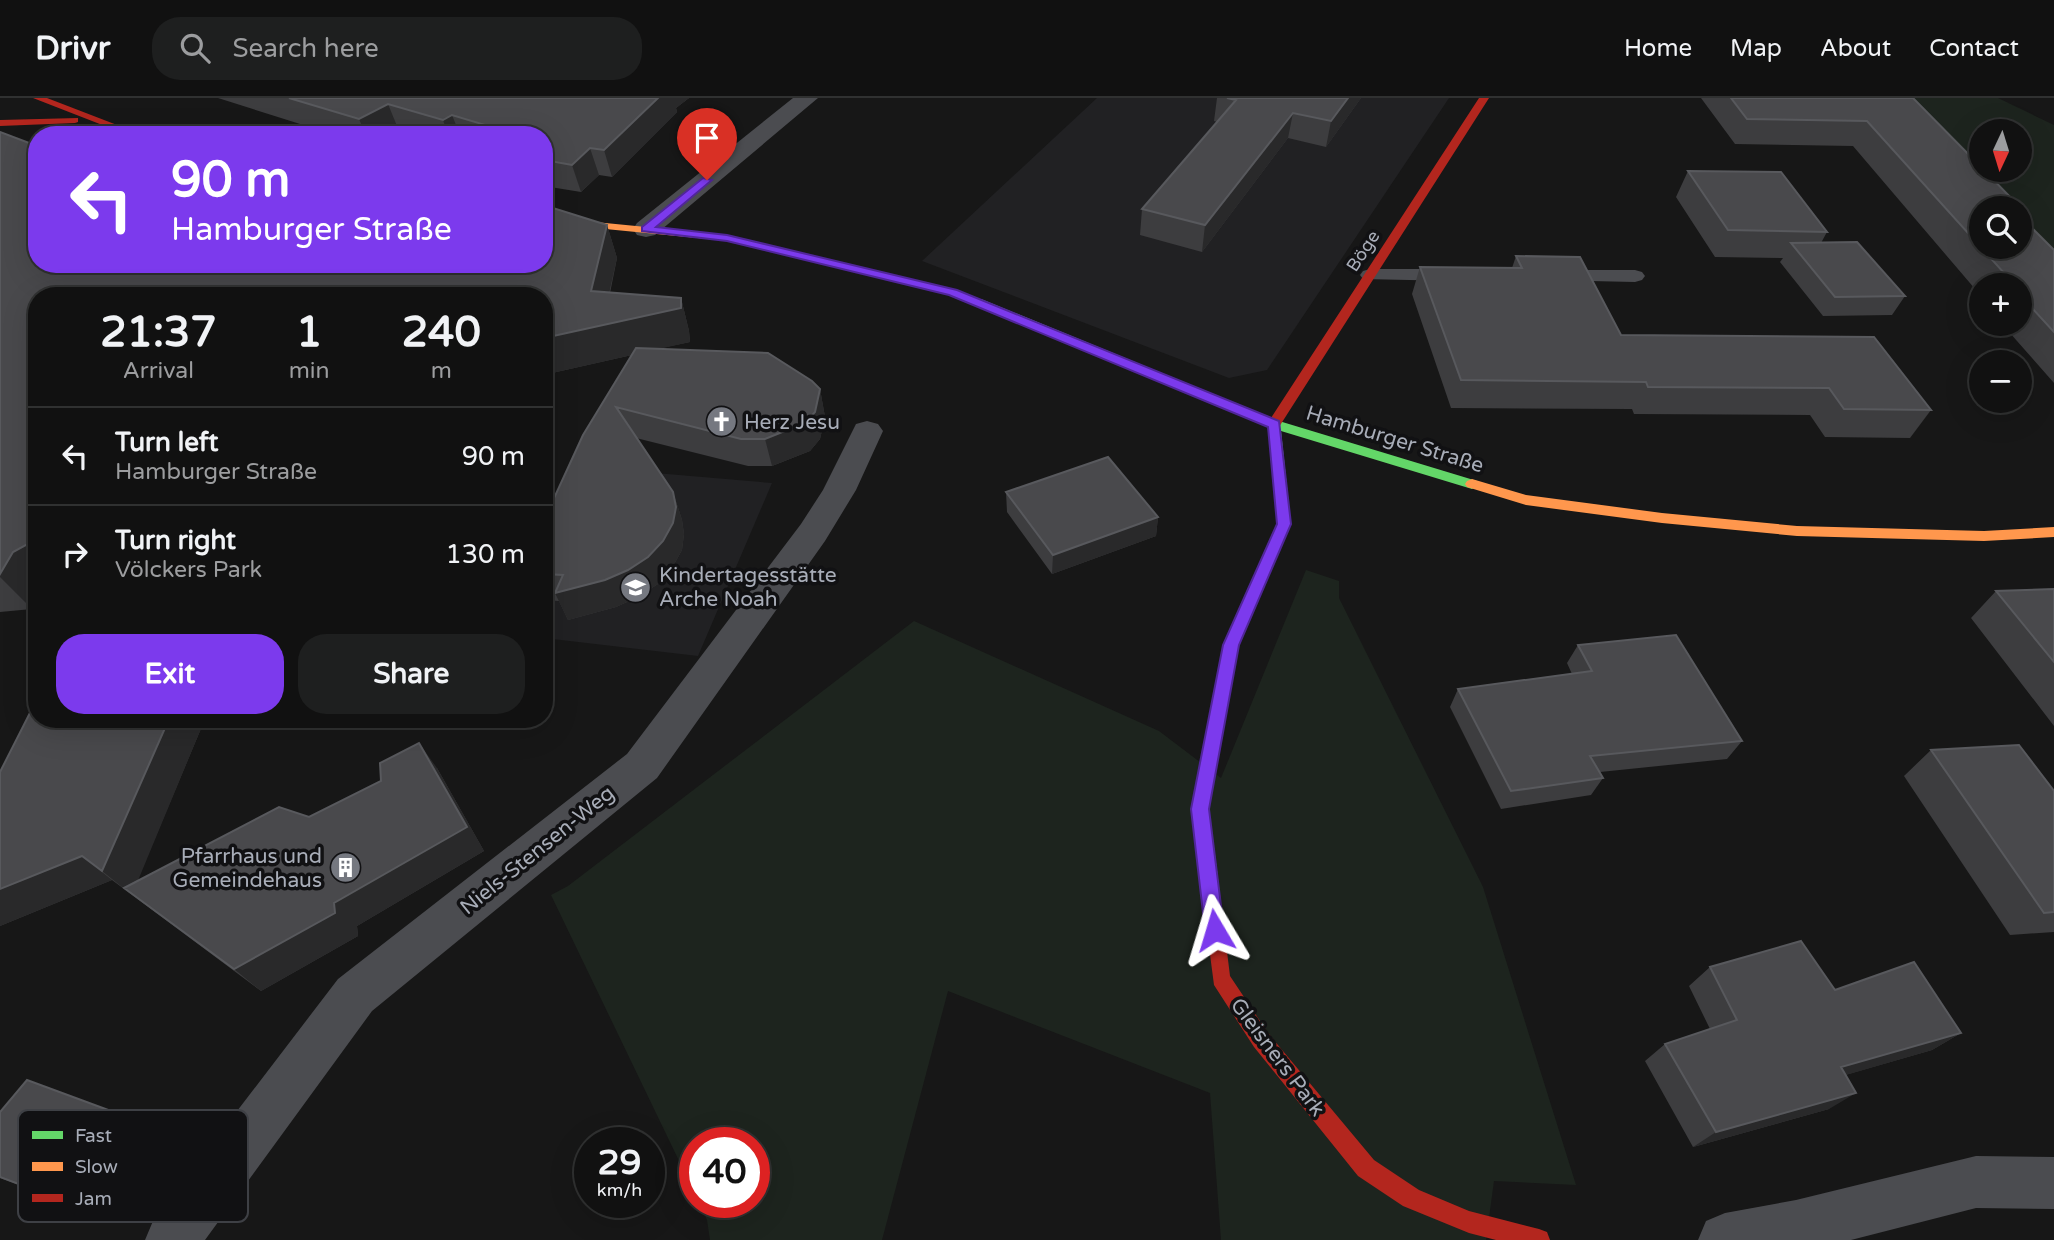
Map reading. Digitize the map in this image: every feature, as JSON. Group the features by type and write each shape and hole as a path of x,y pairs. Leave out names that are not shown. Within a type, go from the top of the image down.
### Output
{"main road":[{"name":"Böge","path":"1274,424 1484,98"},
{"path":"33,101 114,126"},
{"path":"0,122 61,119 103,122"},
{"name":"Hamburger Straße","path":"553,221 727,238 953,292 1274,424 1526,500 1662,518 1797,531 1984,536 2054,531"},
{"name":"Gleisners Park","path":"1274,424 1284,524 1231,645 1200,809 1221,979 1261,1040 1366,1168 1412,1198 1469,1222 1539,1240"}],"street":[{"path":"646,229 807,98"},
{"name":"Niels-Stensen-Weg","path":"248,1138 355,995 642,766 676,715 788,570 837,496 867,430"},
{"path":"1725,1240 1796,1227 1976,1182 2054,1183"},
{"name":"Niels-Stensen-Weg","path":"172,1240 185,1222"}],"lane":[{"path":"1370,275 1471,275"},
{"path":"1525,275 1634,276"}],"shaded area":[{"path":"1097,98 1449,98 1267,370 1229,378 922,261"},
{"path":"1889,98 1998,98 2054,125 2054,273 2032,249 2032,196 1988,196 1974,182 2032,182 2032,119 1969,119 1969,177"},
{"name":"Kindertagesstätte Arche Noah","path":"585,467 772,483 698,656 553,639 553,522"},
{"path":"1306,570 1339,581 1339,598 1483,887 1576,1185 1494,1181 1486,1240 1221,1240 1210,1093 948,991 882,1240 710,1240 706,1218 770,1218 770,1127 679,1127 679,1161 551,895 568,886 914,621 1159,731 1221,778"}],"building":[{"path":"289,98 658,98 604,150 590,148 572,165 553,162 553,126 488,126 452,115 443,120 388,104 359,119"},
{"path":"1227,98 1348,98 1331,121 1293,113 1205,225 1142,209 1236,100"},
{"path":"1731,98 1913,98 1969,155 1969,182 1996,182 2009,196 1969,196 1969,234 1867,121 1747,119"},
{"path":"0,132 28,143 28,273 553,273 553,208 607,225 591,291 681,298 681,308 553,336 553,287 28,287 28,544 13,552 0,574"},
{"path":"1688,171 1781,172 1827,232 1728,230"},
{"path":"2032,228 2054,250 2054,332 2032,308 2032,273 2004,273 1991,259 2032,259"},
{"path":"1857,242 1905,296 1835,297 1791,243"},
{"path":"1516,256 1580,257 1621,335 1874,337 1931,410 1844,409 1829,388 1648,387 1646,382 1461,380 1420,267 1522,268"},
{"path":"636,348 768,353 820,389 815,412 805,423 765,439 741,439 616,407 673,492 676,507 673,523 663,541 648,557 628,570 605,580 555,593 563,575 553,574 553,500 583,435"},
{"path":"1108,457 1158,517 1053,555 1006,492"},
{"path":"2054,589 2054,662 1996,591"},
{"path":"1676,635 1742,741 1590,756 1603,778 1511,791 1458,689 1592,671 1578,645"},
{"path":"28,717 28,728 165,728 102,871 82,856 0,889 0,772"},
{"name":"Pfarrhaus und Gemeindehaus","path":"419,743 467,827 334,903 335,913 234,969 124,888 279,807 309,817 381,781 380,763"},
{"path":"2019,745 2054,791 2054,912 2044,913 1931,750"},
{"path":"1801,941 1835,990 1914,962 1961,1033 1841,1067 1856,1093 1716,1132 1665,1044 1737,1020 1710,967"},
{"path":"27,1080 108,1110 18,1110 18,1184 0,1177 0,1112"}],"traffic: fast":[{"path":"981,303 1274,424 1472,484"},
{"path":"1209,878 1200,809 1231,645 1284,524 1274,424"}],"traffic: slow":[{"path":"553,221 728,238 953,292 981,303"},
{"path":"1472,484 1526,500 1662,518 1797,531 1984,536 2054,532"}],"traffic: jam":[{"path":"38,98 114,126"},
{"path":"1274,424 1484,98"},
{"path":"0,123 75,120"},
{"path":"1209,878 1221,979 1261,1040 1366,1168 1411,1198 1469,1222 1539,1240"}],"place":[{"name":"Herz Jesu","path":"721,422"},
{"name":"Kindertagesstätte Arche Noah","path":"636,587"},
{"name":"Pfarrhaus und Gemeindehaus","path":"345,868"}],"route":[{"path":"707,180 646,229 727,238 953,292 1274,424 1284,524 1231,645 1200,809 1215,930"}]}
